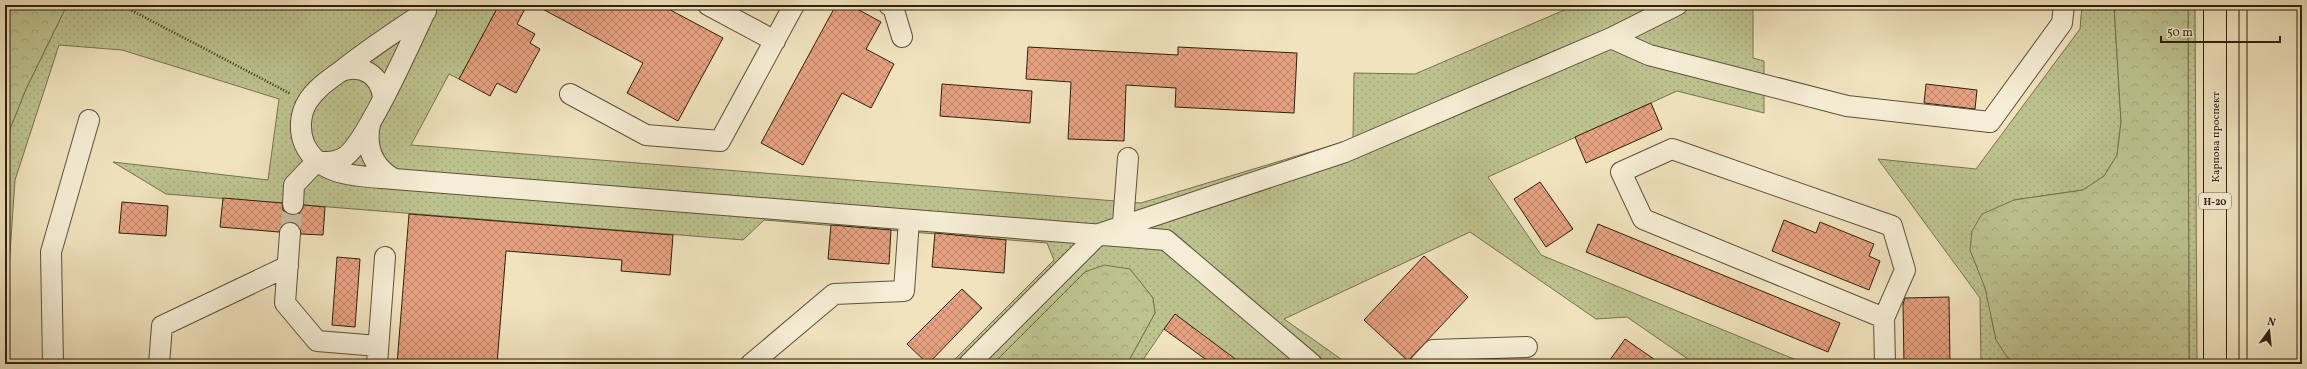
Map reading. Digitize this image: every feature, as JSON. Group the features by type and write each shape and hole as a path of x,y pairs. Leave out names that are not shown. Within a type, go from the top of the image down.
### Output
{"main road":[{"name":"Карпова проспект","path":"2215,5 2216,364"}],"street":[{"path":"708,5 775,41"},
{"path":"570,94 646,135 720,141 794,5"},
{"path":"889,5 893,7 902,37"},
{"path":"428,8 319,88 307,102 301,129 308,151 316,162 325,168 348,174 394,179 1099,234 1122,231 1168,211 1345,152 1611,38 1677,5"},
{"path":"1611,38 1638,51 1662,59 1847,106 1990,122 2062,23 2064,5"},
{"path":"293,204 294,185 316,162 330,162 344,158 354,149 370,123 428,8"},
{"path":"341,71 358,68 370,72 378,81 383,97"},
{"path":"53,364 51,252 89,120"},
{"path":"370,123 368,145 371,156 385,173 394,179"},
{"path":"1884,318 1643,219 1622,172 1672,149 1892,226 1905,270 1884,318 1885,364"},
{"path":"1122,231 1128,158"},
{"path":"1166,240 1168,211"},
{"path":"751,364 834,294 904,291 909,220"},
{"path":"1122,231 1166,240 1312,364"},
{"path":"290,233 285,303 317,341 377,355 385,257"},
{"path":"969,364 1099,234"},
{"path":"159,364 162,326 288,266"},
{"path":"1420,364 1433,350 1527,347"}],"path":[{"path":"125,5 127,8 307,102"}],"green space":[{"path":"5,5 67,5 26,89 10,129 5,171"},
{"path":"67,5 499,5 459,79 449,74 411,145 1141,203 1353,139 1354,73 1415,74 1576,5 1753,5 1753,58 1764,61 1764,113 1677,91 1488,177 1541,255 1806,364 1695,364 1627,317 1596,319 1470,232 1284,319 1348,364 1242,364 1164,329 1140,364 1127,364 1155,313 1153,298 1130,269 1085,272 993,364 950,364 1054,260 1047,243 764,220 743,240 166,194 113,162 268,180 279,99 122,50 59,45 15,180 5,326 5,171 10,129 26,89"},
{"path":"2082,5 2114,5 2121,122 2117,155 2104,176 2083,190 2014,200 1970,250 1985,288 1997,340 2008,357 2018,364 1981,364 1980,298 1878,159 1976,169 2080,29"},
{"path":"2114,5 2188,5 2189,364 2018,364 2007,357 1996,340 1985,288 1970,250 1972,231 1982,214 2014,200 2083,190 2104,176 2117,155 2121,122"},
{"path":"2188,5 2195,5 2197,364 2189,364"},
{"path":"1104,265 1130,269 1153,298 1155,313 1127,364 993,364 1085,272"}],"building":[{"path":"499,5 527,5 517,24 535,34 530,43 540,49 516,93 497,83 490,96 459,79"},
{"path":"535,5 661,5 723,38 678,121 627,93 643,63"},
{"path":"836,5 850,5 881,22 866,49 894,64 871,108 842,93 803,165 761,143"},
{"path":"1028,47 1178,55 1178,47 1297,53 1294,113 1175,107 1176,88 1126,85 1124,141 1068,139 1071,82 1026,79"},
{"path":"942,84 1032,91 1030,123 940,116"},
{"path":"1926,84 1977,90 1975,109 1924,103"},
{"path":"1651,103 1662,129 1586,163 1575,137"},
{"path":"1540,182 1573,229 1546,247 1514,199"},
{"path":"223,198 282,203 283,210 292,215 299,214 304,205 325,207 323,235 301,234 300,228 291,222 285,223 279,232 220,227"},
{"path":"122,202 168,206 166,236 119,233"},
{"path":"409,214 673,235 670,275 621,271 622,260 506,251 497,364 397,364"},
{"path":"1784,220 1816,233 1820,222 1874,244 1869,256 1880,261 1869,290 1772,251"},
{"path":"1598,224 1840,323 1828,352 1586,252"},
{"path":"831,225 891,230 889,264 828,259"},
{"path":"935,233 1006,240 1004,273 932,267"},
{"path":"1424,256 1468,297 1408,361 1364,320"},
{"path":"337,257 360,259 355,327 332,325"},
{"path":"962,289 982,308 928,364 907,344"},
{"path":"1949,297 1950,364 1904,364 1903,304 1905,298"},
{"path":"1175,314 1242,364 1212,364 1164,329"},
{"path":"1625,339 1661,364 1607,364"}],"tunnel":[{"path":"290,233 293,204"}],"tram line":[{"path":"2239,5 2239,364"},
{"path":"2247,5 2247,364"}]}
